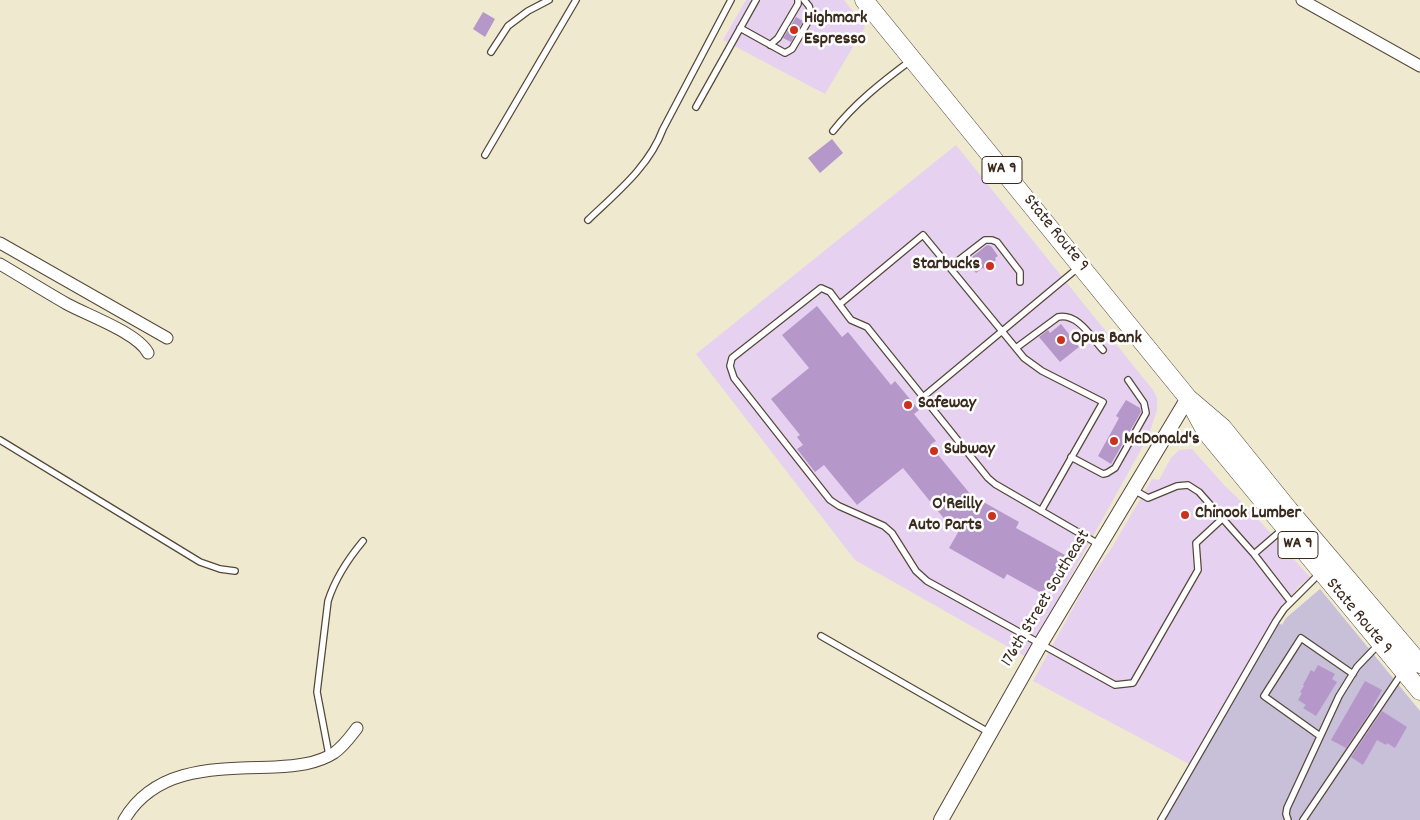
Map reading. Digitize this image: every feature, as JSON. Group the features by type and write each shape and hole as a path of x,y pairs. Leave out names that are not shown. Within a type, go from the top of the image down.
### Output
{"main road":[{"name":"State Route 9","path":"864,0 1188,398 1222,427 1288,510 1420,664"},
{"name":"State Route 9","path":"1188,398 1206,432 1420,691"}],"street":[{"path":"1302,0 1420,66"},
{"path":"0,243 167,338"},
{"path":"0,264 68,304 131,337 146,349 148,353"},
{"name":"176th Street Southeast","path":"940,820 1041,643 1188,398"},
{"path":"124,820 141,799 157,786 177,776 204,770 298,766 329,755 346,744 357,728"}],"lane":[{"path":"491,52 508,26 528,11 549,0"},
{"path":"485,155 576,0"},
{"path":"588,220 632,178 660,138 731,0"},
{"path":"696,107 756,0"},
{"path":"770,45 778,38 798,4 798,0"},
{"path":"740,28 785,53 792,49 809,20 811,12 804,0"},
{"path":"833,131 848,113 877,85 912,60"},
{"path":"840,304 923,235 1016,348 1033,365 1103,402 1041,511"},
{"path":"950,266 985,240 992,240 997,242 1020,272 1020,282"},
{"path":"923,397 1080,266"},
{"path":"1100,545 995,484 988,478 867,327 851,320 830,292 821,288 732,358 730,366 734,378 830,500 839,506 884,526 892,533 916,570 927,581 1115,685 1133,683 1198,570 1196,543 1223,518"},
{"path":"1016,348 1058,317 1064,316 1081,324 1103,350"},
{"path":"1071,457 1103,474 1115,468 1146,413 1144,402 1128,380"},
{"path":"0,440 200,562 220,569 235,571"},
{"path":"1134,490 1148,498 1177,486 1188,485 1199,492 1254,554 1291,602"},
{"path":"1254,554 1284,528"},
{"path":"329,755 316,692 328,601 344,567 363,541"},
{"path":"1161,820 1284,609 1321,572"},
{"path":"822,636 990,733"},
{"path":"1320,736 1264,696 1301,638 1353,674"},
{"path":"1287,820 1287,808 1339,696 1353,674 1380,644"},
{"path":"1303,820 1403,672"}],"shaded area":[{"path":"746,0 844,0 865,27 825,94 723,40"},
{"path":"956,145 1153,390 1157,398 1157,410 1148,437 1026,657 855,560 696,354"},
{"path":"1192,449 1310,577 1299,586 1273,620 1189,764 1033,681 1088,581 1111,549 1152,479 1159,480 1171,458 1179,450"},
{"path":"1320,589 1420,711 1420,820 1157,820 1273,619 1282,625 1286,618"}],"building":[{"path":"483,12 495,19 485,37 473,29"},
{"name":"Highmark Espresso","path":"796,17 803,21 791,42 783,38"},
{"path":"832,139 843,153 820,173 808,158"},
{"path":"987,245 991,246 998,256 995,258 996,260 976,273 967,261"},
{"path":"817,306 842,337 848,332 891,385 895,381 919,410 914,414 936,441 930,445 971,495 1019,522 1016,528 1065,555 1043,594 1007,574 1004,579 949,548 960,529 946,521 903,468 857,505 824,465 815,472 797,449 803,445 797,437 800,435 771,399 809,368 782,335"},
{"path":"1061,324 1079,347 1060,362 1039,337 1048,330 1050,333"},
{"path":"1126,400 1140,408 1141,412 1111,464 1098,456 1119,418 1116,416"},
{"path":"1318,665 1335,674 1332,679 1337,682 1316,716 1303,708 1306,705 1298,700 1311,670 1314,672"},
{"path":"1365,681 1382,690 1374,706 1346,748 1331,740"},
{"path":"1382,711 1407,727 1395,748 1377,740 1363,765 1351,757"}],"place":[{"name":"Highmark Espresso","path":"794,30"},
{"name":"Starbucks","path":"990,266"},
{"name":"Opus Bank","path":"1061,340"},
{"name":"Safeway","path":"908,405"},
{"name":"McDonald's","path":"1114,441"},
{"name":"Subway","path":"934,451"},
{"name":"Chinook Lumber","path":"1185,515"},
{"name":"O'Reilly Auto Parts","path":"992,516"}]}
